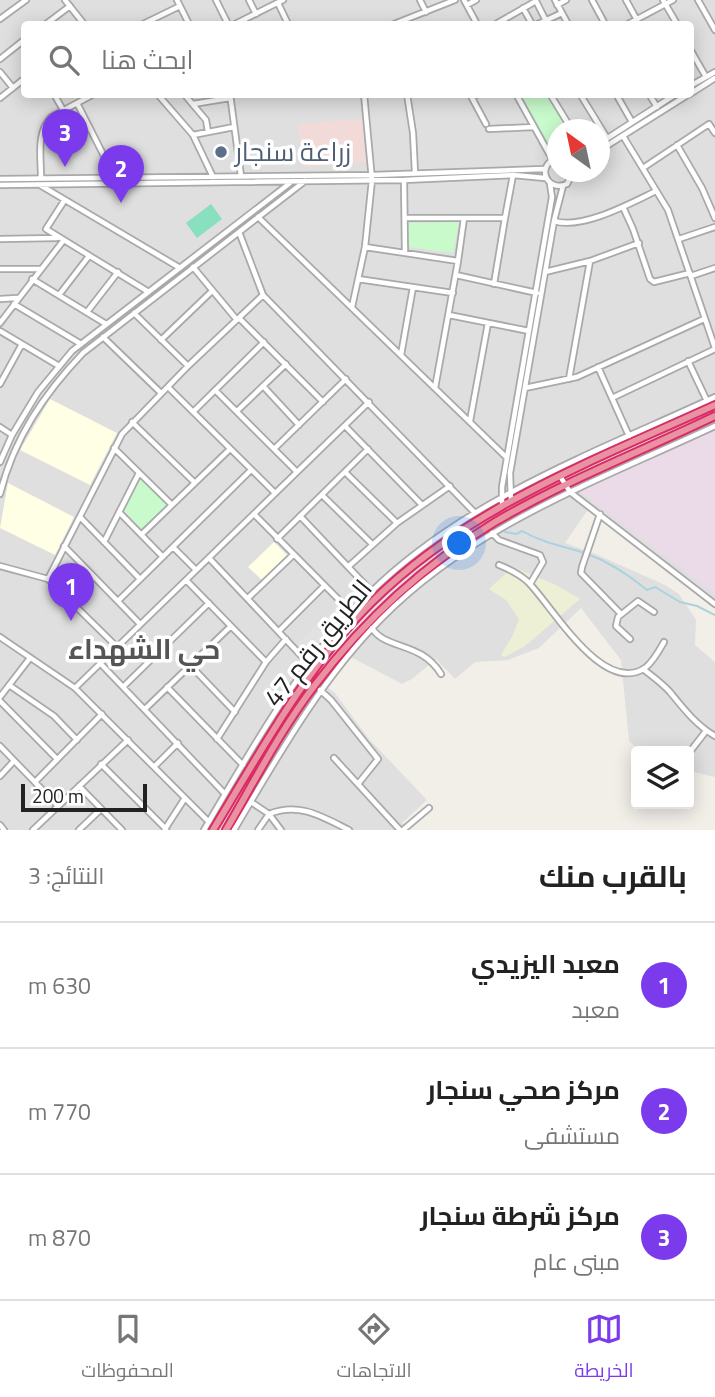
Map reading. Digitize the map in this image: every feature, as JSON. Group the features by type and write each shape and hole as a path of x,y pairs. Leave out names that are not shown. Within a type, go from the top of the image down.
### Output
{"highway":[{"name":"الطريق رقم 47","path":"214,830 333,640 390,586 468,522 592,458 715,405"},
{"name":"الطريق رقم 47","path":"226,830 258,784 313,687 379,611 421,574 515,511 715,416"},
{"path":"305,681 313,687"}],"street":[{"path":"0,19 26,0"},
{"path":"65,0 82,21"},
{"path":"216,0 226,21"},
{"path":"249,0 256,14"},
{"path":"419,0 426,12"},
{"path":"402,21 455,0"},
{"path":"475,21 465,3 476,0"},
{"path":"501,21 535,0 546,21 562,13"},
{"path":"566,0 556,2 566,21"},
{"path":"592,0 603,21"},
{"path":"626,0 637,20 664,2 673,0"},
{"path":"698,0 713,22 715,30"},
{"path":"241,21 281,1 287,21"},
{"path":"664,2 675,21"},
{"path":"148,21 179,3 188,21"},
{"path":"50,21 70,6"},
{"path":"523,8 530,21"},
{"path":"0,59 21,42"},
{"path":"694,55 706,77"},
{"path":"0,72 13,88"},
{"path":"694,84 715,72"},
{"path":"694,91 715,78"},
{"path":"0,98 21,81"},
{"path":"56,98 63,110"},
{"path":"41,178 42,132 51,117 86,98"},
{"path":"162,98 193,135 213,177"},
{"path":"187,98 206,120 208,132"},
{"path":"192,104 220,98"},
{"path":"230,98 241,176"},
{"path":"352,308 365,247 372,177 364,98"},
{"path":"408,98 414,133 415,173"},
{"path":"472,98 486,124"},
{"path":"518,98 547,147"},
{"path":"552,98 565,119"},
{"path":"582,98 595,119"},
{"path":"617,98 632,122"},
{"path":"651,98 657,107"},
{"path":"610,136 670,98"},
{"path":"610,144 684,98"},
{"path":"77,103 105,158 110,178"},
{"path":"643,168 709,124 715,133"},
{"path":"193,135 234,127"},
{"path":"489,130 534,127"},
{"path":"612,398 715,349 668,210 623,136"},
{"path":"677,145 702,188 715,218"},
{"path":"0,179 241,176 305,181 415,173 544,169 547,166"},
{"path":"544,169 545,178 551,184 563,186"},
{"path":"0,185 372,177 404,180 513,175 545,178"},
{"path":"494,284 513,175"},
{"path":"9,462 0,460 12,435 38,393 80,344 276,194 292,178"},
{"path":"404,180 405,253"},
{"path":"0,494 19,439 45,396 83,353 305,181"},
{"path":"502,506 507,458 529,331 545,272 563,186 568,182"},
{"path":"39,184 180,268"},
{"path":"511,501 510,473 525,388 552,197 551,184"},
{"path":"554,221 570,224 623,207 656,191"},
{"path":"276,194 280,200"},
{"path":"64,201 46,229 148,292"},
{"path":"623,207 652,281 715,268"},
{"path":"258,217 507,458"},
{"path":"405,218 505,218"},
{"path":"435,389 464,218"},
{"path":"679,239 715,227"},
{"path":"239,232 263,295 475,513"},
{"path":"0,239 60,239"},
{"path":"0,323 60,239"},
{"path":"545,272 590,261 639,243"},
{"path":"365,247 458,261"},
{"path":"59,295 89,256"},
{"path":"569,380 590,261"},
{"path":"193,267 238,319 323,402"},
{"path":"0,269 41,269"},
{"path":"87,312 118,272"},
{"path":"456,275 538,293"},
{"path":"32,279 106,324"},
{"path":"358,279 453,293"},
{"path":"401,356 413,287"},
{"path":"161,340 212,291"},
{"path":"48,579 122,433 263,295"},
{"path":"0,299 18,298"},
{"path":"14,304 80,344"},
{"path":"134,313 188,366"},
{"path":"449,315 529,331"},
{"path":"525,388 569,380 704,319"},
{"path":"470,422 488,323"},
{"path":"0,331 59,366"},
{"path":"103,337 161,393"},
{"path":"193,412 264,342"},
{"path":"0,384 22,344"},
{"path":"688,361 707,401"},
{"path":"237,411 286,364"},
{"path":"598,367 629,436"},
{"path":"274,449 346,379"},
{"path":"263,386 299,425"},
{"path":"168,387 275,493"},
{"path":"215,390 297,472"},
{"path":"204,830 279,705 309,664 333,640 352,613 372,592 417,552 468,522 475,513 502,496 592,458 629,436 715,397"},
{"path":"75,688 369,402"},
{"path":"132,422 195,482"},
{"path":"345,426 422,505"},
{"path":"234,830 251,802 258,784 320,690 372,628 412,590 466,545 570,492 715,426"},
{"path":"0,427 12,435"},
{"path":"114,448 172,505"},
{"path":"142,534 230,449"},
{"path":"277,539 368,449"},
{"path":"118,601 251,470"},
{"path":"345,472 397,523"},
{"path":"104,542 139,473"},
{"path":"560,476 570,492 715,604"},
{"path":"349,566 397,523 450,486"},
{"path":"322,495 372,544"},
{"path":"119,512 163,557"},
{"path":"254,514 352,613"},
{"path":"600,514 581,573 621,614"},
{"path":"300,516 372,592"},
{"path":"79,517 140,579"},
{"path":"492,533 499,540 543,558 530,584"},
{"path":"64,546 140,624"},
{"path":"173,547 196,570"},
{"path":"248,598 293,555"},
{"path":"209,558 309,664"},
{"path":"499,565 530,584 578,643 612,670 628,674 643,669 664,642"},
{"path":"0,566 48,579 117,647"},
{"path":"186,580 266,662"},
{"path":"279,631 324,586"},
{"path":"630,639 616,626 616,619 638,601 654,612"},
{"path":"123,687 209,603"},
{"path":"145,709 231,626"},
{"path":"372,628 383,639 423,654 436,665 441,674"},
{"path":"0,646 2,638 75,688 209,822"},
{"path":"217,740 266,662 286,639"},
{"path":"30,658 0,699 57,759"},
{"path":"100,663 225,794"},
{"path":"190,665 235,712"},
{"path":"643,669 666,687 681,707 715,736"},
{"path":"9,685 54,716 77,740"},
{"path":"167,687 243,765"},
{"path":"320,690 378,759 358,784"},
{"path":"35,782 102,714"},
{"path":"694,747 706,731"},
{"path":"33,830 128,740"},
{"path":"154,766 178,743"},
{"path":"0,746 58,806"},
{"path":"334,758 402,830 429,808"},
{"path":"0,776 14,761"},
{"path":"102,764 165,830 185,798"},
{"path":"79,786 122,830"},
{"path":"251,802 268,814 281,830"},
{"path":"79,830 101,809"},
{"path":"258,830 268,814 287,809 306,810 349,830"},
{"path":"0,825 4,830"}],"shaded area":[{"path":"0,0 715,0 715,603 589,508 565,543 665,585 679,594 696,620 695,645 715,662 715,777 694,772 694,746 634,746 629,741 621,660 581,608 539,648 508,660 475,662 455,679 436,659 402,684 351,657 333,670 321,659 312,676 335,693 369,739 427,800 402,823 408,830 0,830"},
{"path":"362,119 366,162 302,167 298,124"},
{"path":"50,399 117,433 90,485 20,450"},
{"path":"715,416 715,594 569,483"},
{"path":"8,483 74,517 55,555 0,528"},
{"path":"274,542 287,555 262,580 248,567"},
{"path":"446,542 460,557 336,662 327,655 379,597"},
{"path":"513,567 556,585 580,599 525,646 505,657 501,655 519,619 506,600 489,589"},
{"path":"337,605 345,614 309,655 297,643"}],"green space":[{"path":"523,98 548,98 562,119 547,119 547,144"},
{"path":"211,204 222,219 197,238 186,223"},
{"path":"459,222 453,253 408,247 408,223"},
{"path":"141,478 168,505 142,530 123,510"}],"waterway":[{"path":"505,532 516,534 522,531 585,553 618,569 647,590 655,587 680,602 697,606 715,615"}],"place":[{"name":"زراعة سنجار","path":"221,152"},
{"name":"مركز شرطة سنجار","path":"65,167"},
{"name":"مركز صحي سنجار","path":"121,203"},
{"name":"معبد اليزيدي","path":"71,621"}],"district":[{"name":"حي الشهداء","path":"144,649"}]}
